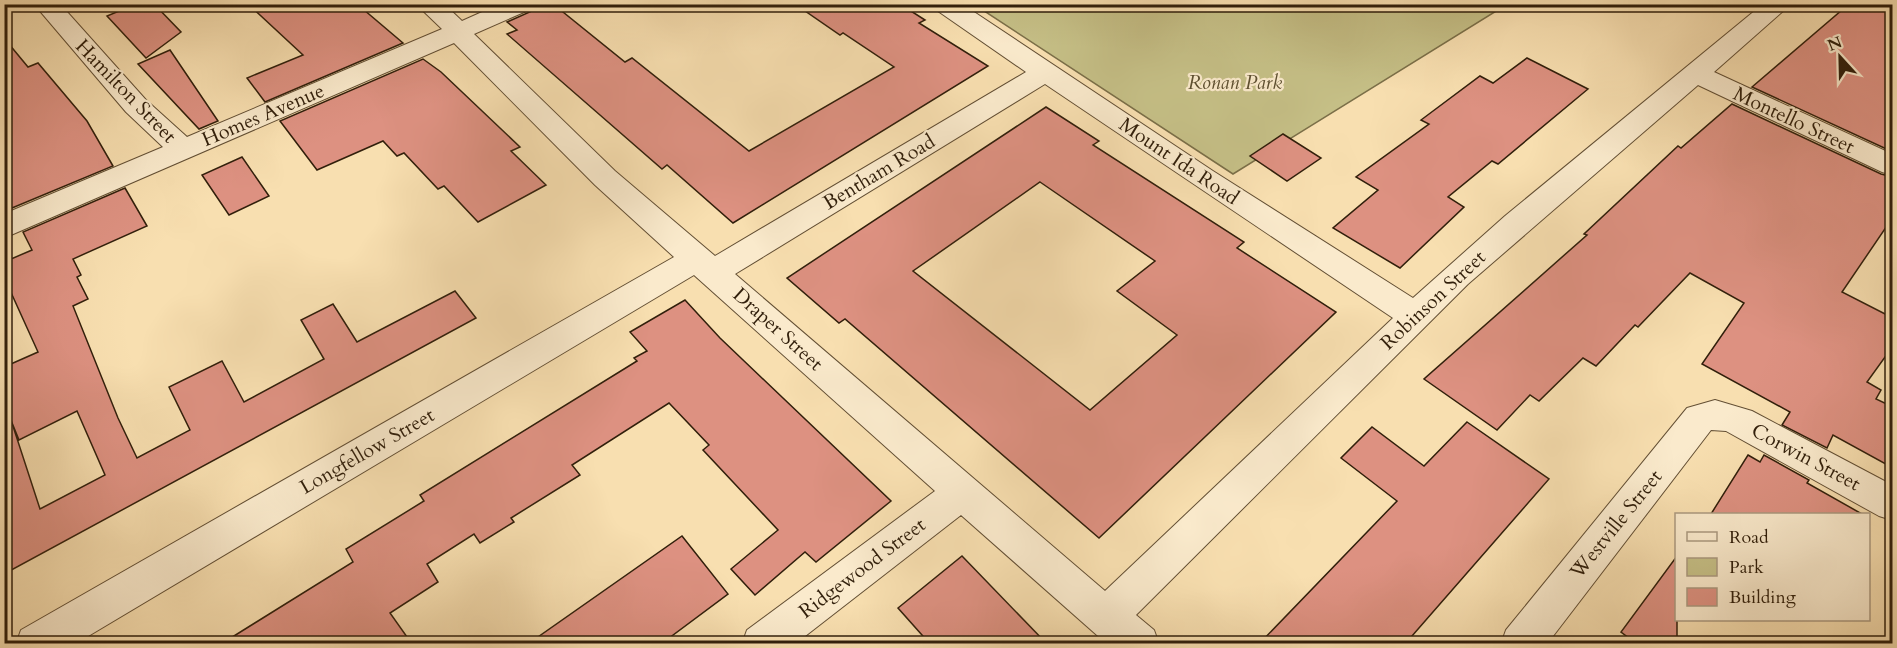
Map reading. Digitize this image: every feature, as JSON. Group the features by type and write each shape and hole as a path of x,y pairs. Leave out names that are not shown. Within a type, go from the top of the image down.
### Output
{"street":[{"name":"Hamilton Street","path":"46,4 136,106 184,150"},
{"name":"Draper Street","path":"428,4 458,31 588,162 962,492 1139,644"},
{"name":"Homes Avenue","path":"4,228 522,4"},
{"name":"Mount Ida Road","path":"944,4 1415,316"},
{"name":"Robinson Street","path":"1106,617 1415,316 1509,230 1779,4"},
{"name":"Bentham Road","path":"706,265 1045,72"},
{"name":"Montello Street","path":"1696,74 1893,165"},
{"name":"Longfellow Street","path":"36,644 706,265"},
{"name":"Corwin Street","path":"1718,415 1739,421 1893,504"},
{"name":"Westville Street","path":"1521,644 1700,418 1718,415"},
{"name":"Ridgewood Street","path":"762,644 962,492"}],"green space":[{"name":"Ronan Park","path":"975,5 1506,5 1233,174"}],"building":[{"path":"136,4 154,4 181,32 146,58 107,16"},
{"path":"248,4 357,4 403,43 265,102 247,78 303,55"},
{"path":"536,4 553,4 625,62 632,58 749,151 894,67 843,33 840,35 795,4 900,4 925,20 919,23 988,66 733,223 667,165 662,169 507,34 517,30 507,22 532,11"},
{"path":"1849,4 1893,4 1893,152 1752,87"},
{"path":"4,38 28,67 38,63 87,121 113,166 12,208 4,193"},
{"path":"170,50 218,121 199,129 138,64"},
{"path":"1527,58 1588,89 1498,164 1492,161 1448,197 1464,207 1400,268 1333,228 1378,190 1356,177 1429,124 1421,120 1480,76 1493,83"},
{"path":"423,59 441,72 520,147 511,151 546,185 478,222 444,186 438,189 404,153 397,156 383,141 317,170 280,121"},
{"path":"1732,104 1881,174 1893,177 1893,217 1842,292 1893,318 1893,346 1867,382 1881,390 1876,399 1893,407 1893,468 1833,435 1827,448 1782,425 1790,412 1702,364 1744,303 1690,273 1638,327 1635,325 1596,366 1583,358 1539,401 1530,395 1497,430 1424,379 1587,235 1584,234 1678,146 1681,148"},
{"path":"1046,107 1099,141 1093,145 1244,242 1237,248 1336,312 1099,538 845,319 839,323 787,278","holes":["1040,182 1155,261 1117,291 1177,335 1090,410 913,271"]},
{"path":"1283,134 1321,158 1287,181 1250,156"},
{"path":"242,157 269,196 229,215 202,175"},
{"path":"125,188 147,226 73,259 81,275 77,277 88,299 73,306 118,418 137,458 190,430 169,387 222,361 244,402 324,359 301,320 333,304 357,342 455,291 476,318 4,574 4,418 10,417 4,403 4,367 38,352 4,277 4,262 32,250 23,232","holes":["77,411 105,475 40,509 11,421 19,440"]},
{"path":"685,300 720,338 891,501 816,562 805,552 755,595 731,569 778,530 703,450 709,445 669,403 572,465 580,475 511,518 514,522 480,543 474,534 427,564 438,582 390,613 412,644 221,644 353,562 346,549 424,501 420,495 637,361 634,358 647,351 630,332"},
{"path":"1467,422 1549,479 1405,644 1259,644 1397,501 1341,458 1372,427 1424,466"},
{"path":"1748,455 1760,462 1764,455 1809,480 1807,483 1860,513 1712,513"},
{"path":"682,536 728,594 661,644 528,644"},
{"path":"962,556 1047,644 930,644 898,608"},
{"path":"1675,559 1677,644 1637,644 1621,632"}]}
